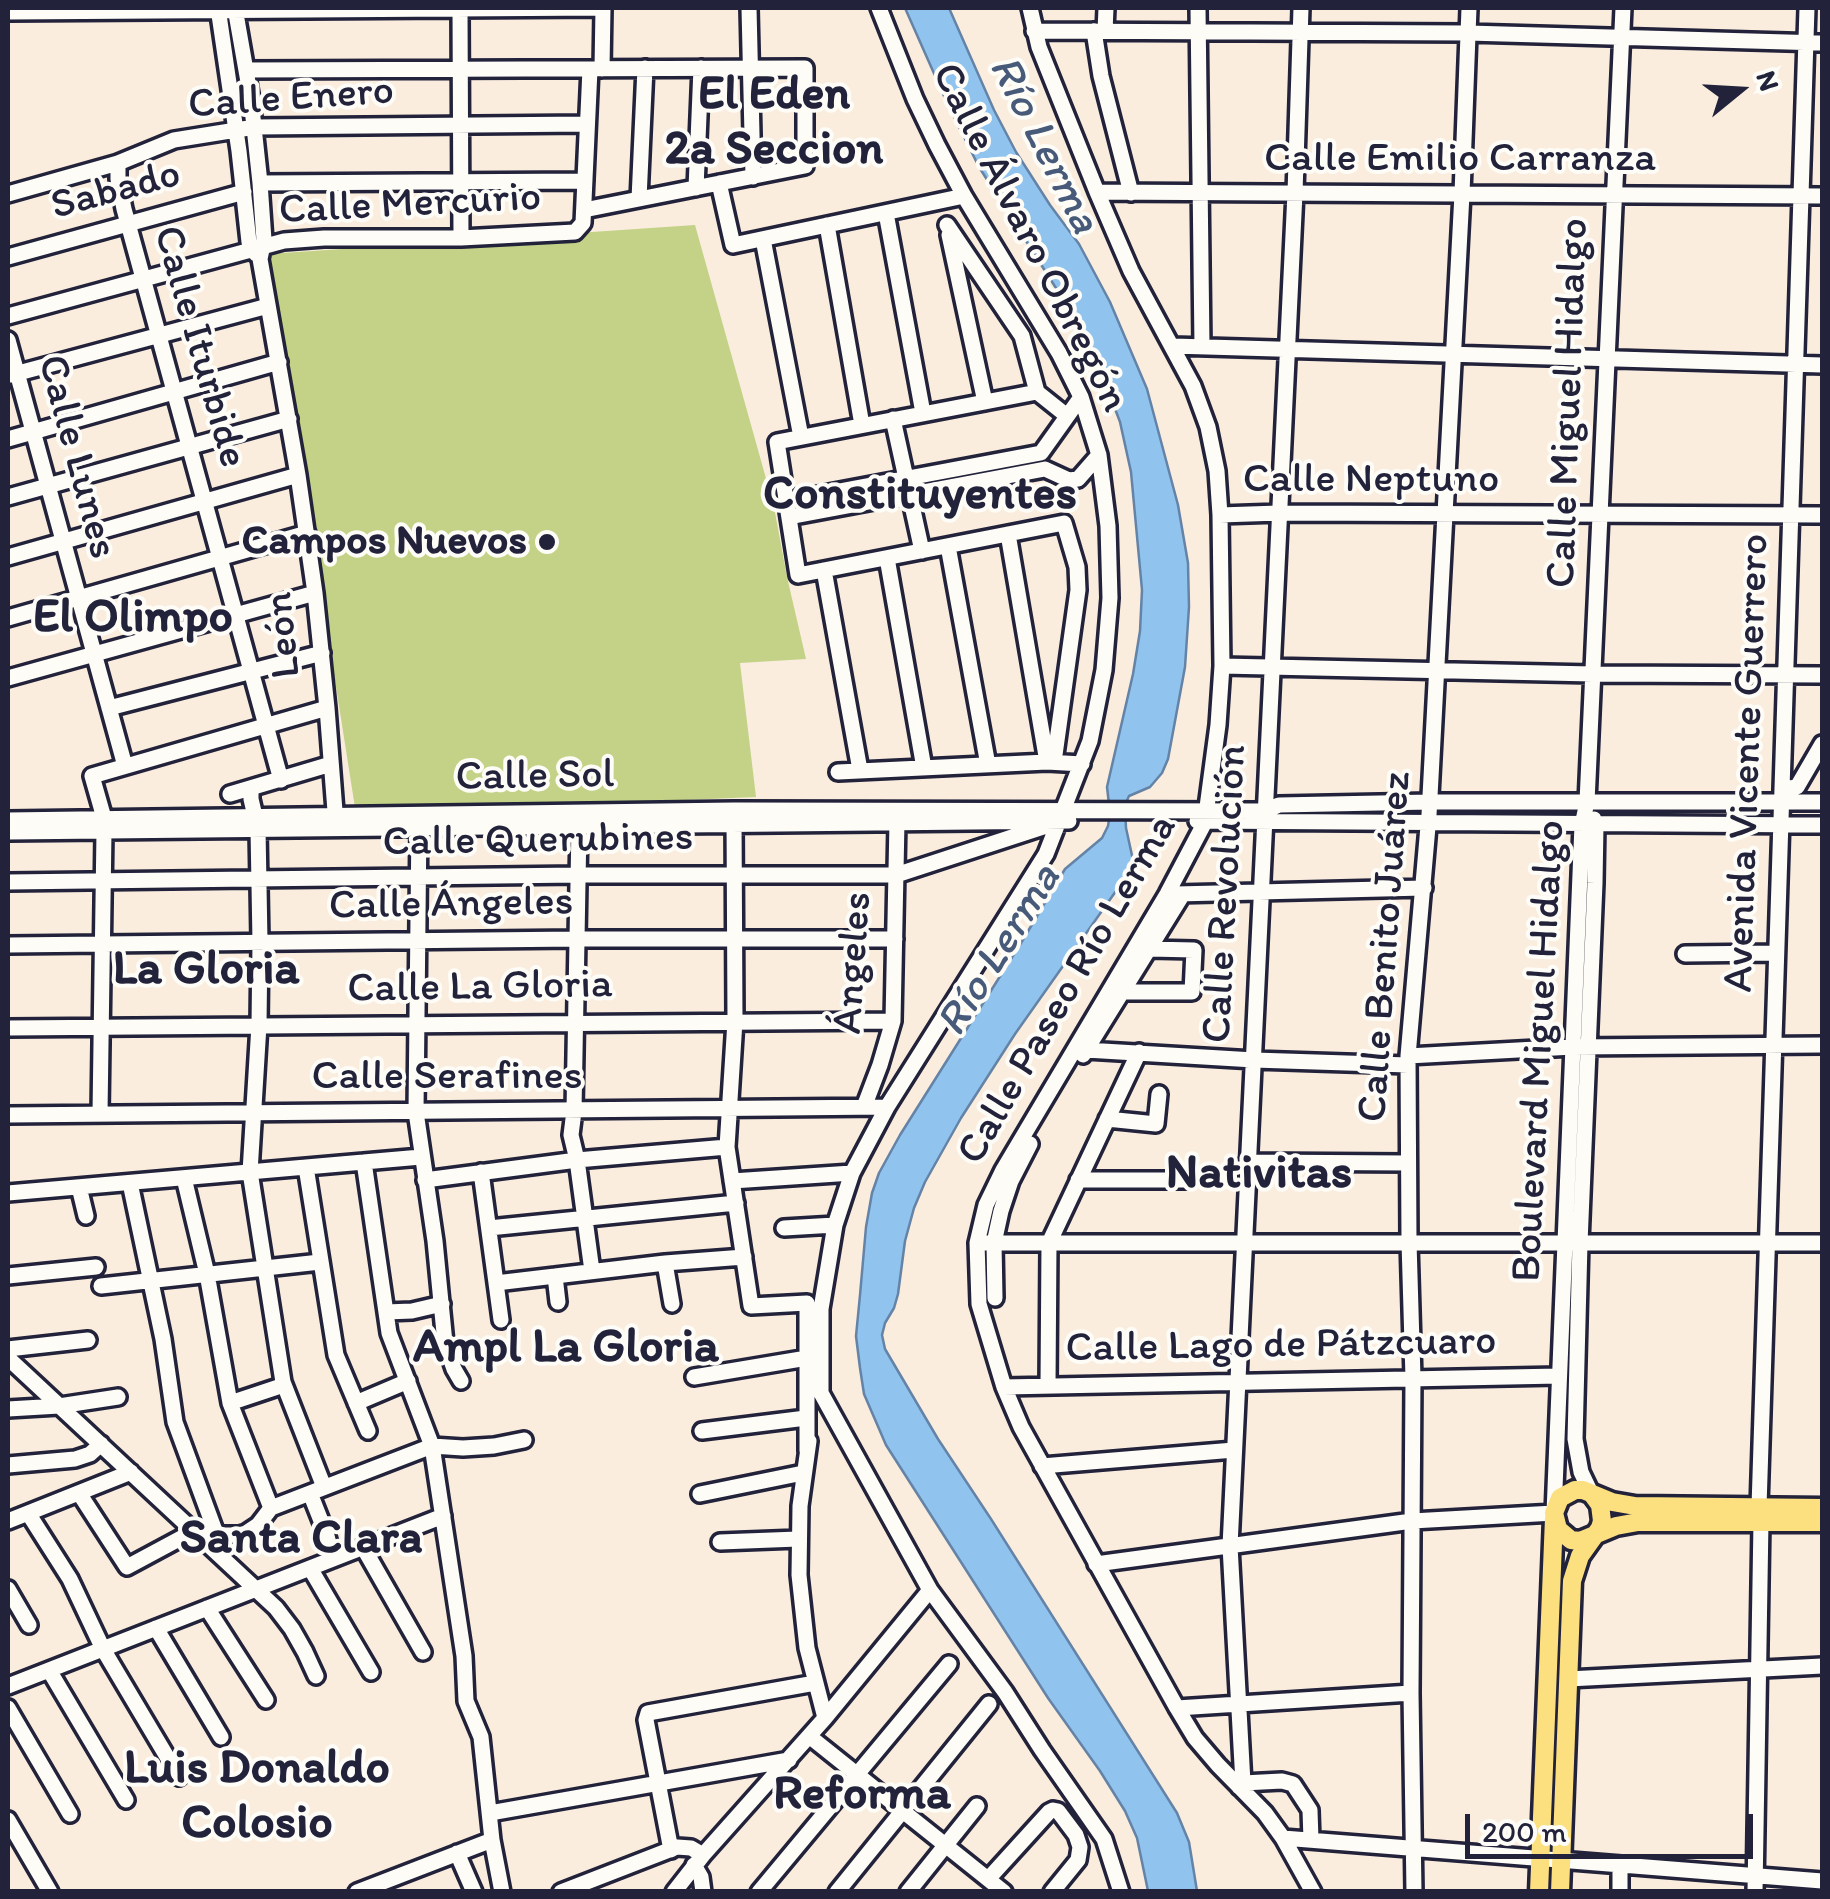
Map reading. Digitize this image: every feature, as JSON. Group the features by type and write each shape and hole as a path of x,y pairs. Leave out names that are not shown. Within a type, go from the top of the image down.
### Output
{"main road":[{"path":"1539,1892 1556,1505 1567,1493 1583,1490 1635,1506 1822,1522"},
{"path":"1560,1892 1572,1581 1580,1556 1600,1528 1602,1513 1591,1493"},
{"path":"1554,1513 1558,1530 1580,1540 1638,1522 1822,1508"}],"street":[{"path":"460,8 461,238"},
{"path":"8,12 603,8 587,124 584,210"},
{"path":"749,8 753,176"},
{"name":"Calle Álvaro Obregón","path":"807,1451 821,1393 821,1309 835,1226 852,1173 887,1107 1068,816 1090,741 1104,670 1110,598 1108,526 1099,455 1081,397 1059,352 964,196 915,99 879,8"},
{"name":"Calle Paseo Río Lerma","path":"1030,8 1034,30 1130,271 1193,386 1208,428 1217,471 1220,515 1222,666 1206,816 1166,894 986,1205 979,1304 1004,1387 1042,1466 1176,1708 1196,1738 1265,1813 1313,1892"},
{"path":"1106,8 1100,31 1101,76 1131,192"},
{"path":"1198,8 1202,347"},
{"name":"Calle Revolución","path":"1241,1785 1230,1546 1301,8"},
{"name":"Calle Benito Juárez","path":"1414,1892 1408,1060 1430,802 1469,8"},
{"name":"Calle Miguel Hidalgo","path":"1587,802 1623,8"},
{"name":"Avenida Vicente Guerrero","path":"1755,1884 1767,1243 1807,8"},
{"path":"227,10 246,70 254,128 260,183 258,251"},
{"path":"227,10 236,131 244,192 258,251"},
{"path":"1034,30 1468,33 1822,43"},
{"path":"639,199 645,68"},
{"path":"696,188 700,68"},
{"path":"246,70 750,68"},
{"name":"Calle Mercurio","path":"8,316 304,238 461,238 574,232 583,223 584,210 805,166 805,68 750,68"},
{"name":"Calle Enero","path":"8,194 118,163 174,140 204,134 254,128 587,124"},
{"name":"Calle Iturbide","path":"118,163 120,194 281,780"},
{"path":"260,183 585,181"},
{"path":"719,183 733,245 964,196"},
{"name":"Sabado","path":"8,257 244,192"},
{"name":"Calle Emilio Carranza","path":"1097,192 1822,196"},
{"path":"942,201 984,402"},
{"path":"886,213 924,414"},
{"path":"827,225 862,426"},
{"path":"947,225 1022,336 1037,392 1067,416"},
{"path":"762,239 801,437"},
{"name":"León","path":"258,251 307,534 336,821"},
{"path":"12,375 268,306"},
{"name":"Calle Lunes","path":"8,340 12,375 33,432 124,766"},
{"path":"1173,346 1822,365"},
{"path":"8,439 279,362"},
{"path":"1037,392 777,442 798,575 1064,524 1078,590 1051,762"},
{"path":"1043,461 1081,397"},
{"path":"8,497 289,419"},
{"path":"893,419 922,551"},
{"path":"788,509 1043,461 1069,480 1078,479 1099,455"},
{"path":"8,557 298,475"},
{"name":"Calle Neptuno","path":"1220,515 1822,516"},
{"path":"8,618 307,534"},
{"path":"1008,534 1051,762"},
{"path":"948,546 988,765"},
{"path":"887,558 924,768"},
{"path":"824,570 860,770"},
{"path":"8,678 315,593"},
{"path":"108,708 322,653"},
{"path":"1222,666 1592,674 1822,674"},
{"path":"100,1114 104,824 92,776 327,708"},
{"path":"1782,795 1797,786 1822,744"},
{"path":"838,772 1051,762 1082,764"},
{"path":"230,794 331,764"},
{"path":"251,789 257,822 260,942 250,1172 284,1386 334,1559"},
{"path":"1264,816 1280,805 1587,802 1782,795 1822,802"},
{"name":"Boulevard Miguel Hidalgo","path":"1554,1513 1559,1376 1572,1243 1587,802"},
{"path":"734,816 735,1020 727,1147 752,1306 807,1303 807,1451 798,1539 802,1612 825,1718"},
{"name":"Calle Sol","path":"419,820 579,825 734,816 897,821 1068,816"},
{"path":"1068,816 1822,825"},
{"name":"Calle Sol","path":"8,820 104,824 1068,816"},
{"name":"Calle Querubines","path":"8,882 896,875 1068,816"},
{"path":"419,820 416,1112 446,1344 462,1381"},
{"name":"Ángeles","path":"864,1108 893,1021 897,821"},
{"name":"Calle Sol","path":"8,832 104,824"},
{"path":"579,825 571,1136 592,1272"},
{"path":"994,1298 986,1243 1011,1181 1180,894 1424,888"},
{"name":"Calle Ángeles","path":"8,945 894,939"},
{"path":"1124,992 1192,992 1194,950 1150,949"},
{"path":"1686,954 1776,953"},
{"name":"Calle La Gloria","path":"8,1028 893,1021"},
{"path":"1086,1050 1254,1060 1408,1060 1580,1047 1822,1044"},
{"path":"1048,1386 1049,1243 1139,1052"},
{"path":"1107,1119 1156,1124 1159,1094"},
{"name":"Calle Serafines","path":"8,1115 887,1107"},
{"path":"425,1180 577,1160 727,1147"},
{"path":"8,1193 421,1157"},
{"path":"364,1162 391,1337 432,1446 466,1665 465,1694 481,1737 502,1892"},
{"path":"1247,1162 1408,1162"},
{"path":"306,1168 336,1354 368,1431"},
{"path":"481,1172 500,1320"},
{"path":"732,1182 852,1173"},
{"path":"184,1178 207,1274 230,1403 271,1508"},
{"path":"1078,1180 1189,1180"},
{"path":"130,1183 152,1280 175,1422 217,1536"},
{"path":"79,1187 86,1216"},
{"path":"489,1228 736,1203"},
{"path":"784,1228 835,1226"},
{"path":"986,1243 1822,1244"},
{"name":"Boulevard Miguel Hidalgo","path":"1572,1243 1576,1439 1578,1461 1591,1493"},
{"path":"496,1283 744,1257"},
{"path":"101,1286 320,1262"},
{"path":"665,1263 672,1304"},
{"path":"8,1276 96,1267"},
{"path":"555,1276 558,1302"},
{"path":"386,1312 442,1304"},
{"path":"8,1349 88,1340"},
{"path":"8,1358 276,1608 306,1652 316,1676"},
{"path":"694,1377 807,1358"},
{"name":"Calle Lago de Pátzcuaro","path":"1004,1387 1559,1376"},
{"path":"356,1403 408,1381"},
{"path":"230,1403 284,1386"},
{"path":"821,1393 930,1590 1005,1692 1104,1840 1122,1892"},
{"path":"8,1409 118,1397"},
{"path":"702,1431 806,1418"},
{"path":"1556,1439 1576,1439"},
{"path":"194,1531 239,1535 258,1525 271,1508 432,1446 478,1447 524,1440"},
{"path":"8,1465 75,1459 90,1454 100,1444"},
{"path":"1042,1466 1234,1450"},
{"path":"8,1521 130,1472"},
{"path":"700,1494 803,1473"},
{"path":"79,1492 127,1567 194,1531 206,1508"},
{"path":"28,1513 70,1579 103,1649 179,1777"},
{"path":"1096,1564 1412,1521 1554,1513"},
{"path":"8,1686 443,1516"},
{"path":"228,1563 239,1535"},
{"path":"720,1542 798,1539"},
{"path":"363,1547 423,1652"},
{"path":"310,1568 371,1672"},
{"path":"8,1589 29,1625"},
{"path":"662,1892 677,1888 930,1590"},
{"path":"207,1608 266,1700"},
{"path":"156,1628 221,1737"},
{"path":"759,1892 949,1664"},
{"path":"1568,1679 1822,1666"},
{"path":"50,1670 126,1800"},
{"path":"671,1850 647,1715 651,1711 815,1683"},
{"path":"1176,1708 1411,1693"},
{"path":"837,1892 989,1704"},
{"path":"8,1708 70,1814"},
{"path":"809,1736 1004,1892"},
{"path":"490,1812 788,1760"},
{"path":"1241,1785 1282,1780 1293,1784 1310,1810 1311,1840"},
{"path":"908,1892 977,1806"},
{"path":"988,1878 1049,1812 1058,1811 1080,1847 1078,1860 1052,1892"},
{"path":"8,1820 12,1838 50,1892"},
{"path":"1283,1838 1620,1865 1755,1884 1822,1882"},
{"path":"356,1892 492,1840"},
{"path":"569,1890 688,1847 699,1860 703,1892"},
{"path":"457,1853 474,1892"},
{"path":"1620,1865 1620,1892"},
{"path":"402,1874 410,1892"}],"green space":[{"name":"Campos Nuevos","path":"695,225 774,507 806,659 740,663 756,797 356,814 268,254"}],"water":[{"path":"905,8 949,8 1016,152 1079,244 1110,302 1147,389 1178,505 1188,563 1189,607 1185,667 1168,759 1150,787 1129,796 1125,805 1133,860 1128,874 1015,1034 925,1182 905,1241 898,1294 882,1335 885,1349 938,1439 1177,1813 1189,1842 1197,1891 1148,1891 1137,1838 1125,1811 886,1445 864,1394 856,1336 872,1193 900,1135 1065,869 1102,838 1108,826 1107,787 1133,674 1142,590 1131,472 1120,422 1103,377 1061,296 979,167"}],"place":[{"name":"Campos Nuevos","path":"547,542"}],"district":[{"name":"El Eden 2a Seccion","path":"774,124"},
{"name":"Constituyentes","path":"920,496"},
{"name":"El Olimpo","path":"133,619"},
{"name":"La Gloria","path":"206,971"},
{"name":"Nativitas","path":"1259,1175"},
{"name":"Ampl La Gloria","path":"566,1349"},
{"name":"Santa Clara","path":"301,1540"},
{"name":"Reforma","path":"862,1796"},
{"name":"Luis Donaldo Colosio","path":"257,1798"}],"water label":[{"name":"Río Lerma","path":"1043,145"},
{"name":"Río Lerma","path":"1000,951"}]}
